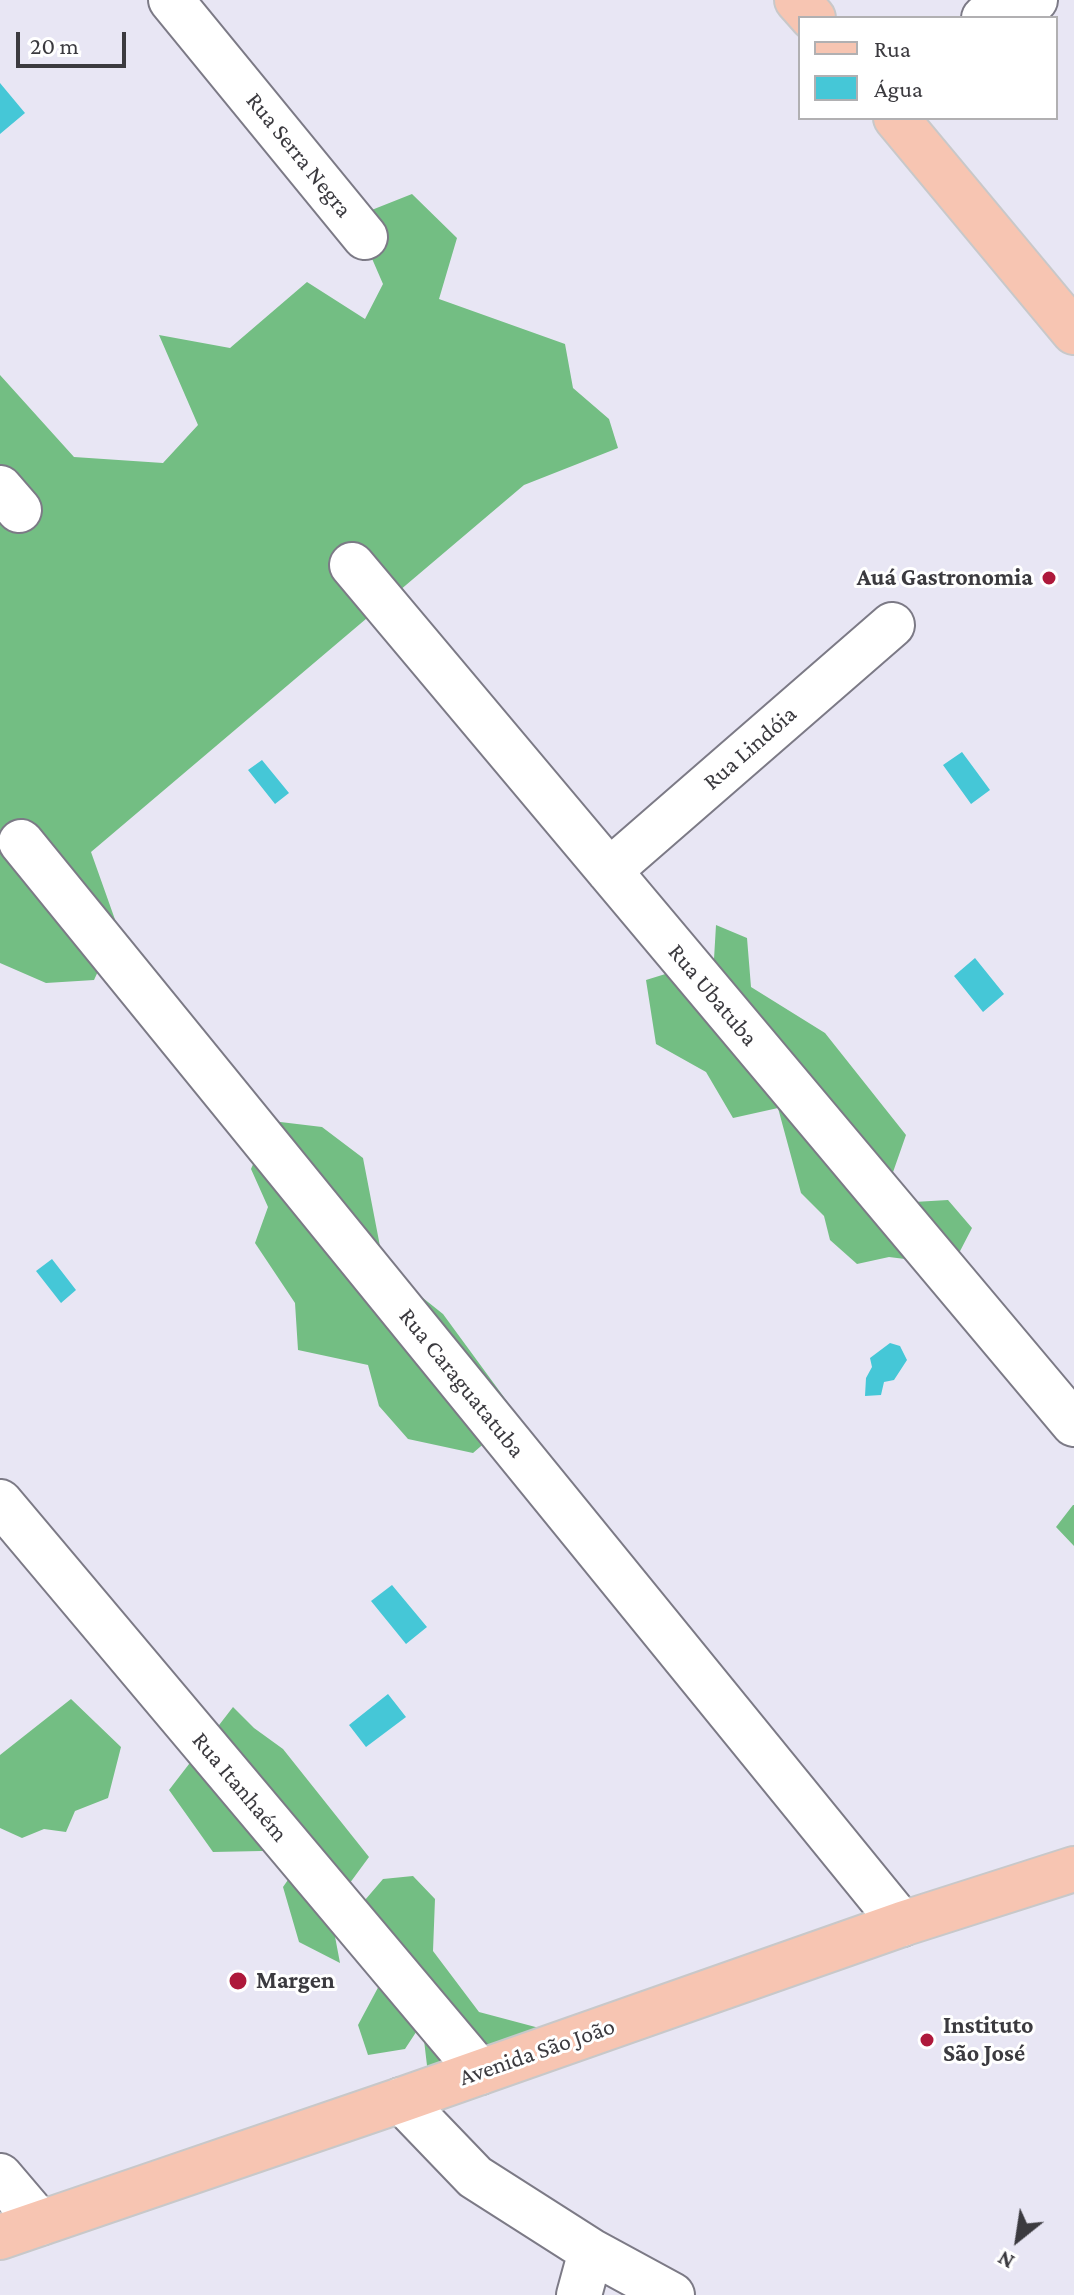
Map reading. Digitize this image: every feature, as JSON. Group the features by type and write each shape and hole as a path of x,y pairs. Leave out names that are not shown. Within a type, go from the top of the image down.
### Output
{"main road":[{"path":"797,0 811,16"},
{"path":"898,120 1074,332"},
{"name":"Avenida São João","path":"20,2230 902,1924 1074,1869"}],"street":[{"name":"Rua Serra Negra","path":"171,0 365,237"},
{"path":"990,16 1035,0"},
{"name":"Rua Ubatuba","path":"352,565 1074,1424"},
{"name":"Rua Lindóia","path":"609,871 892,625"},
{"name":"Rua Caraguatatuba","path":"21,842 902,1924"},
{"name":"Rua Itanhaém","path":"0,1502 480,2072"},
{"path":"401,2100 475,2177 591,2251 672,2295"},
{"path":"0,2176 20,2230"},
{"path":"579,2295 591,2251"}],"green space":[{"path":"412,194 457,238 439,299 565,344 573,388 609,419 618,448 524,485 91,852 118,928 94,980 46,983 0,963 0,375 74,457 163,463 198,425 159,335 230,348 307,282 365,319 383,284 354,217"},
{"path":"716,925 747,938 751,987 825,1033 906,1135 892,1175 914,1202 948,1200 972,1228 958,1255 946,1246 905,1259 889,1257 857,1264 830,1240 824,1216 801,1193 778,1108 733,1118 706,1072 656,1044 646,980 714,959"},
{"path":"272,1121 322,1127 363,1158 384,1267 443,1314 517,1415 473,1453 408,1439 379,1406 368,1365 298,1350 295,1303 255,1243 268,1207 251,1169"},
{"path":"1074,1505 1074,1546 1056,1527"},
{"path":"71,1699 121,1747 108,1798 75,1811 66,1832 44,1829 22,1838 0,1828 0,1755"},
{"path":"233,1707 254,1728 283,1749 369,1857 330,1910 340,1963 299,1942 283,1887 309,1850 213,1852 169,1790"},
{"path":"413,1876 435,1899 433,1951 479,2012 543,2029 428,2074 422,2023 405,2049 368,2055 358,2025 381,1982 359,1907 383,1879"}],"water":[{"path":"0,83 25,113 0,134"},
{"path":"962,752 990,790 971,804 943,765"},
{"path":"262,760 289,793 275,804 248,770"},
{"path":"975,958 1004,994 983,1012 954,976"},
{"path":"52,1259 76,1290 61,1303 36,1271"},
{"path":"890,1343 900,1346 907,1360 894,1380 884,1382 881,1395 865,1396 866,1378 872,1367 870,1358"},
{"path":"392,1585 427,1627 406,1644 371,1601"},
{"path":"388,1694 406,1717 366,1747 349,1725"}],"place":[{"name":"Auá Gastronomia","path":"1049,578"},
{"name":"Margen","path":"238,1981"},
{"name":"Instituto São José","path":"927,2040"}]}
